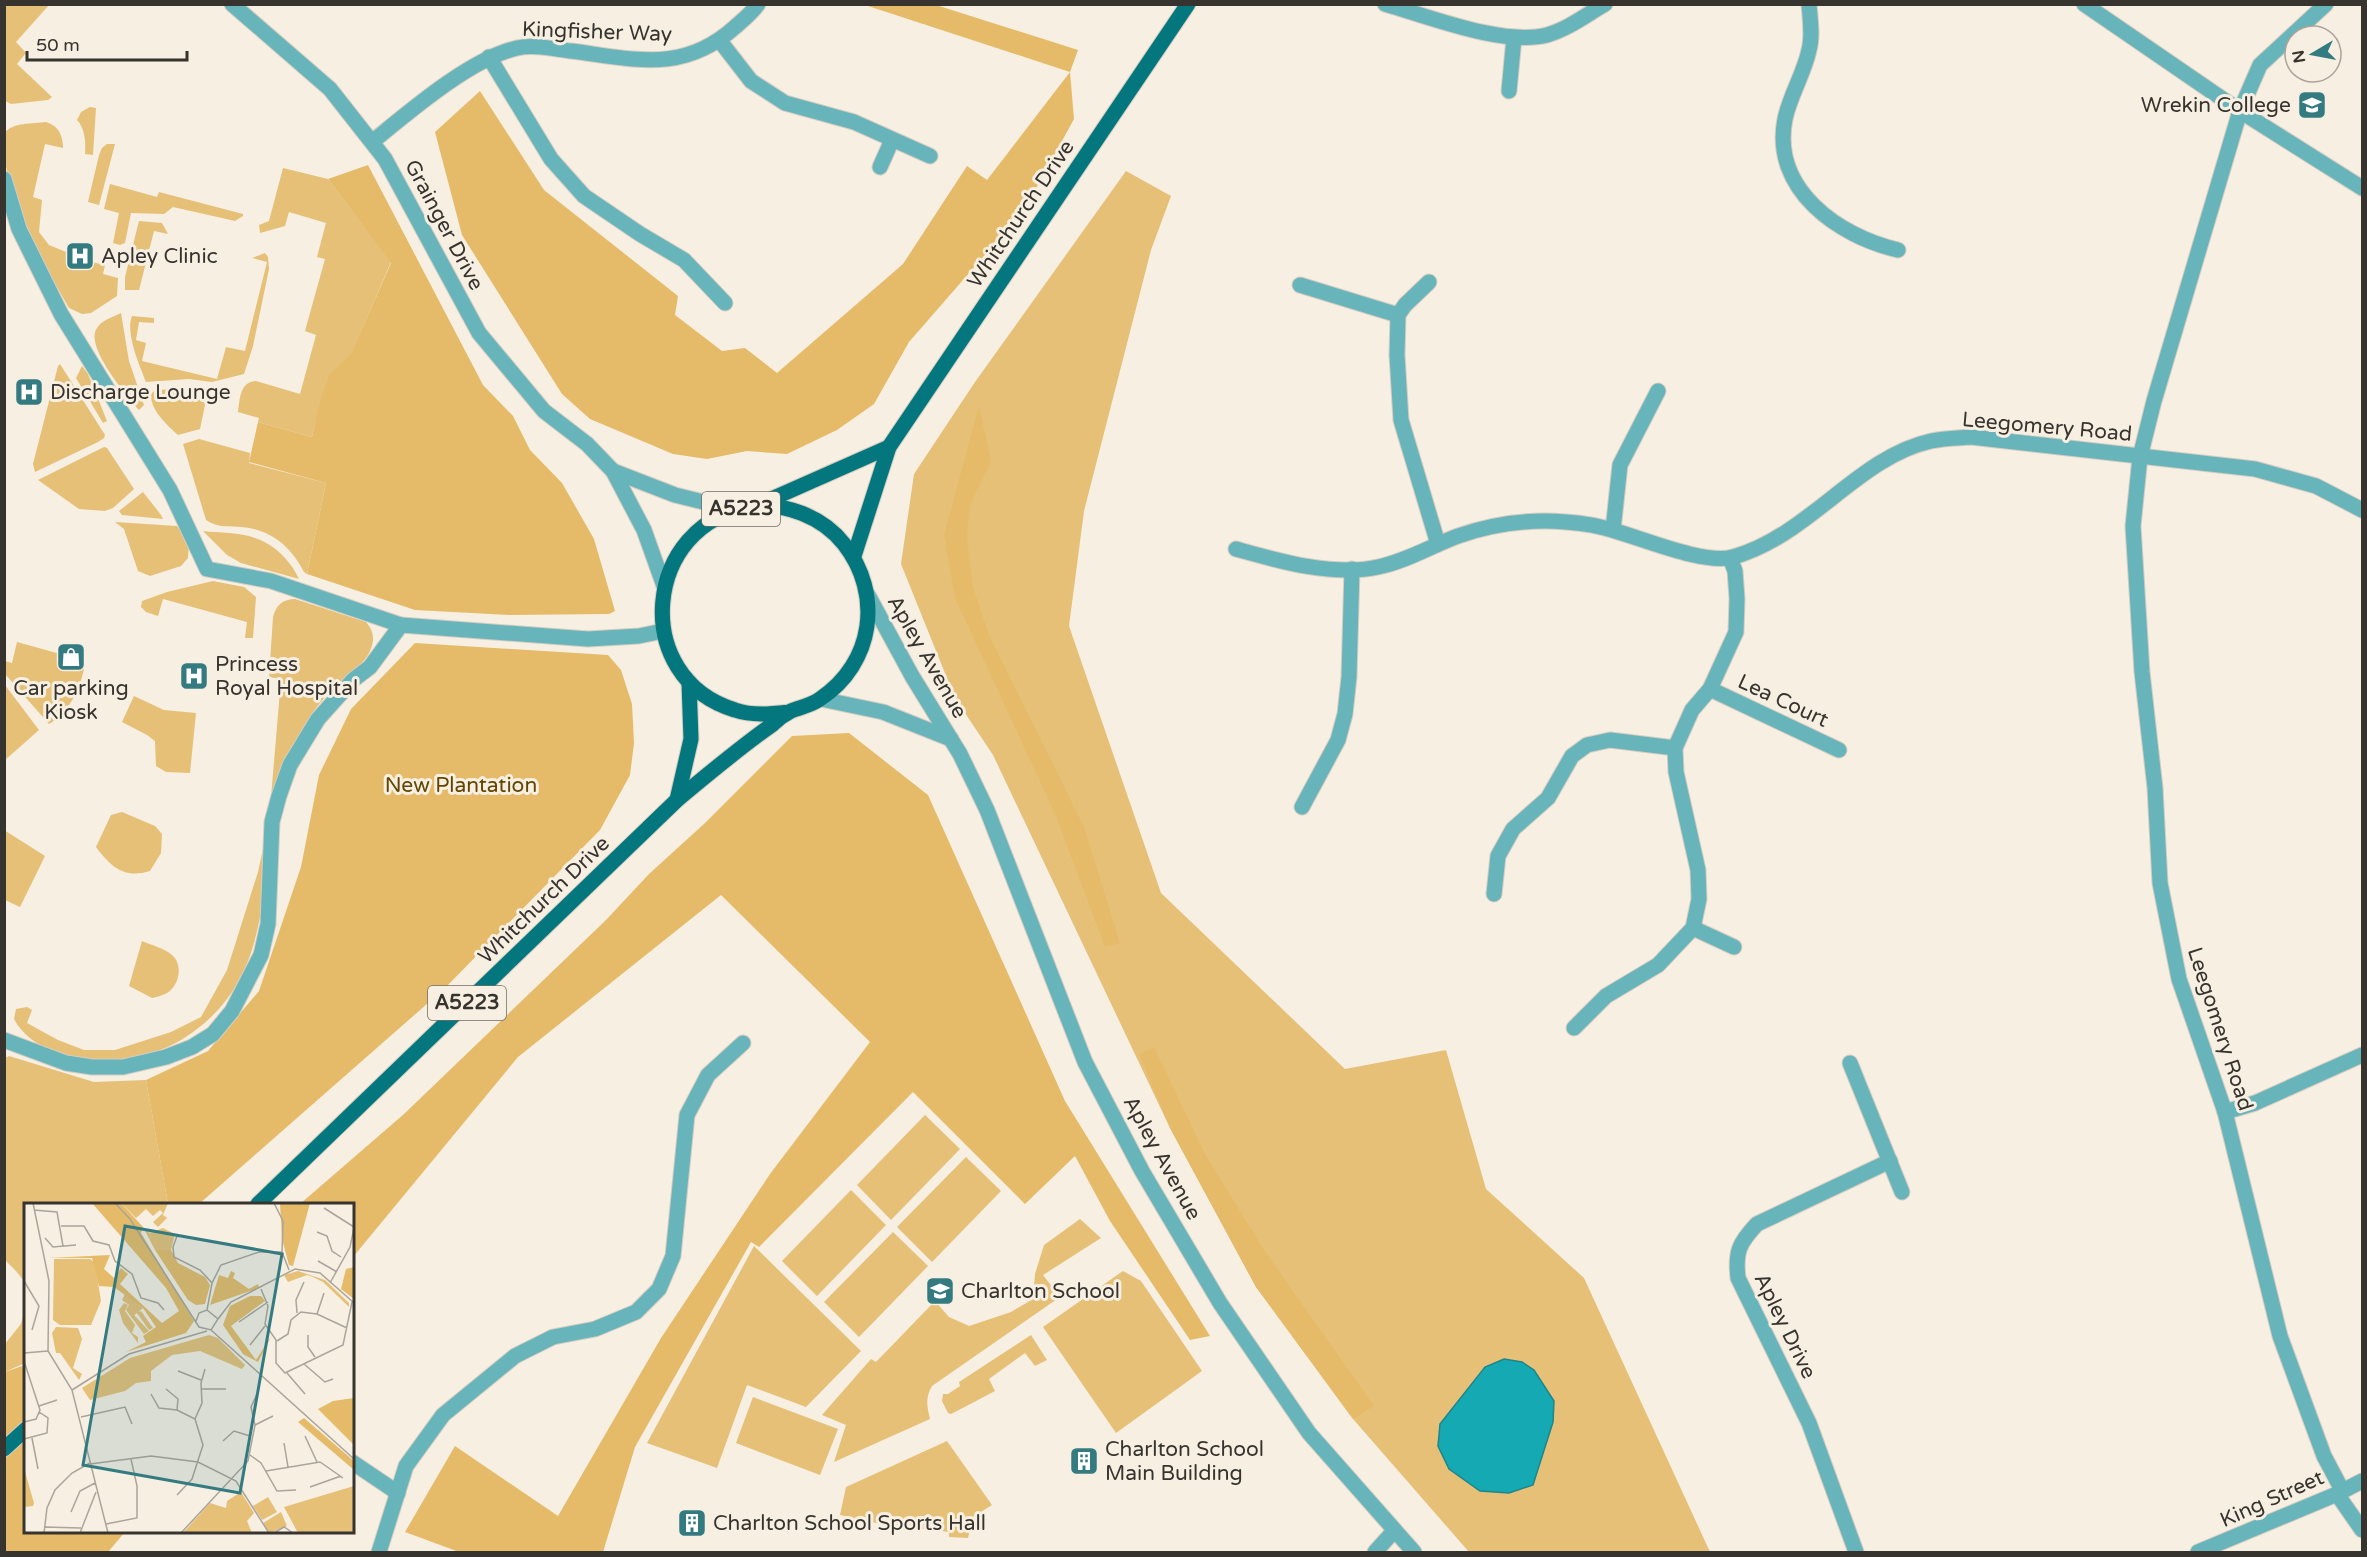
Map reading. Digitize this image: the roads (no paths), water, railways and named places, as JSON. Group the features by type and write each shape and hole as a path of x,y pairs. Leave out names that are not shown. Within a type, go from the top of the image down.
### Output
{"main road":[{"name":"Whitchurch Drive","path":"854,556 889,447 1188,4"},
{"name":"Whitchurch Drive","path":"753,507 889,447"},
{"name":"Whitchurch Drive","path":"259,1203 677,800 740,747 789,712 821,699 843,679 860,654 868,625 868,595 863,575 854,556 839,538 821,523 800,512 777,507 736,510 703,526 678,553 664,586 661,608 663,631 672,658 689,682 710,699 735,710 762,715 789,712"},
{"path":"677,800 691,739 689,682"},
{"path":"4,1449 24,1431"}],"street":[{"name":"Grainger Drive","path":"232,4 330,89 385,159 479,333 544,411 587,444 613,471 644,530 664,586"},
{"name":"Kingfisher Way","path":"372,142 417,105 489,57 519,47 667,60 704,51 720,41 758,4"},
{"path":"1385,4 1514,38 1550,34 1573,24 1605,4"},
{"path":"1809,4 1810,48 1785,118 1785,152 1789,165 1804,198 1832,222 1876,245 1898,250"},
{"path":"2084,4 2240,111 2362,188"},
{"name":"Leegomery Road","path":"2326,4 2260,65 2240,111 2154,401 2140,457 2133,526 2146,724 2155,788 2160,883 2178,979 2225,1112 2280,1336 2324,1456 2340,1492 2362,1530"},
{"path":"1509,91 1514,38"},
{"path":"720,41 751,81 785,103 854,122 930,156"},
{"path":"489,57 551,159 585,196 640,234 684,260 725,303"},
{"path":"880,167 891,140"},
{"path":"4,179 19,229 61,314 170,490 207,569 272,581 401,625 588,639 639,636 663,631"},
{"path":"1429,282 1398,315 1397,355 1401,420 1438,544"},
{"path":"1300,285 1398,315"},
{"path":"1613,530 1620,465 1658,391"},
{"name":"Leegomery Road","path":"1730,558 1762,546 1798,526 1870,470 1905,451 1930,441 1971,437 2140,457"},
{"path":"2140,457 2255,468 2316,486 2362,510"},
{"name":"Grainger Drive","path":"613,471 675,495 736,510"},
{"path":"1236,549 1286,563 1352,569 1377,568 1406,559 1460,535 1524,521 1566,522 1613,530 1700,557 1730,558 1735,571 1736,632 1710,689 1692,710 1675,748 1676,772 1698,870 1699,899 1693,928 1658,965 1606,996 1574,1028"},
{"path":"1302,807 1338,740 1345,714 1349,677 1352,569"},
{"name":"Apley Avenue","path":"868,595 912,676 951,739 987,810 1085,1062 1142,1171 1220,1303 1309,1433 1414,1552"},
{"path":"4,1040 66,1063 92,1067 123,1067 166,1058 192,1047 213,1034 231,1011 261,955 268,924 272,822 290,765 318,719 353,680 370,667 401,625"},
{"name":"Lea Court","path":"1710,689 1839,750"},
{"name":"Apley Avenue","path":"821,699 884,712 951,739"},
{"path":"1494,894 1498,856 1514,830 1548,798 1572,756 1587,745 1610,740 1675,748"},
{"path":"1693,928 1734,947"},
{"path":"379,1552 406,1466 443,1415 514,1356 553,1337 595,1329 636,1312 659,1290 673,1256 687,1115 708,1075 742,1043"},
{"path":"2225,1112 2255,1103 2362,1055"},
{"path":"1850,1063 1902,1192"},
{"name":"Apley Drive","path":"1856,1552 1809,1423 1738,1278 1736,1259 1742,1239 1757,1224 1890,1161"},
{"path":"354,1463 398,1493"},
{"name":"King Street","path":"2198,1552 2362,1481"},
{"path":"1376,1552 1394,1531"}],"water":[{"path":"1504,1359 1522,1362 1534,1370 1554,1401 1553,1422 1533,1485 1509,1493 1480,1491 1449,1469 1438,1446 1440,1424 1485,1367"}],"place":[{"name":"Wrekin College","path":"2312,105"},
{"name":"Apley Clinic","path":"80,256"},
{"name":"Discharge Lounge","path":"29,392"},
{"name":"Car parking Kiosk","path":"71,657"},
{"name":"Princess Royal Hospital","path":"194,676"},
{"name":"Charlton School","path":"940,1291"},
{"name":"Charlton School Main Building","path":"1084,1461"},
{"name":"Charlton School Sports Hall","path":"692,1523"}],"park label":[{"name":"New Plantation","path":"461,785"}]}
